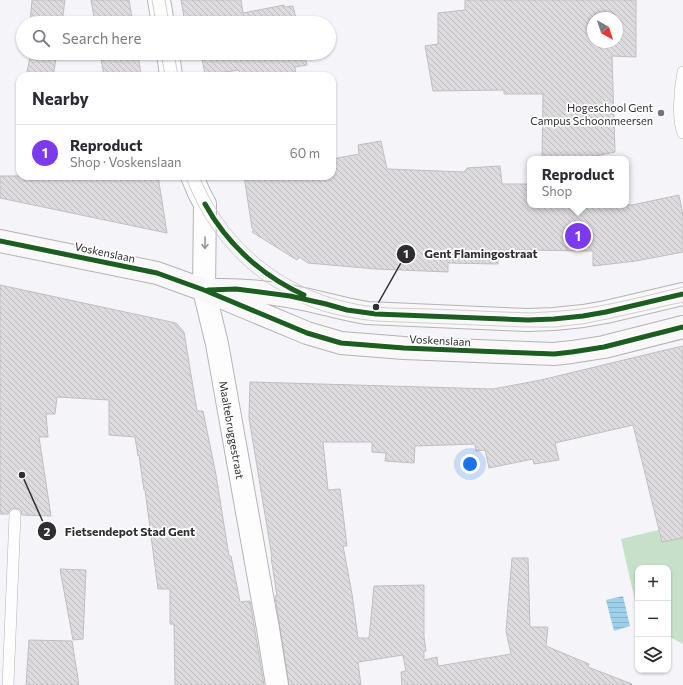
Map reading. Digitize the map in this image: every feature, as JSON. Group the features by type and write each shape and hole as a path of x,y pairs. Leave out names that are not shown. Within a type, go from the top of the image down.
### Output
{"street":[{"path":"159,0 161,16"},
{"path":"169,60 170,72"},
{"name":"Maaltebruggestraat","path":"194,180 205,204 204,290 217,344 268,629 276,685"},
{"name":"Voskenslaan","path":"0,241 157,273 204,290 307,333 341,343 554,354 604,347 683,327"},
{"name":"Voskenslaan","path":"204,290 236,289 275,294 372,314 528,320 583,316 683,294"}],"lane":[{"path":"683,72 679,110 683,133"},
{"path":"8,685 15,515"}],"green space":[{"path":"683,524 683,644 671,638 671,565 635,565 635,601 621,539"}],"water":[{"path":"623,596 630,626 614,631 606,600"}],"building":[{"path":"32,0 65,0 63,16 31,16"},
{"path":"91,0 129,0 132,16 94,16"},
{"path":"181,0 241,0 243,13 284,5 284,7 293,6 295,16 184,16"},
{"path":"465,0 636,0 636,57 612,56 615,152 596,156 542,156 543,94 504,94 504,90 433,91 425,46 438,44 438,13 465,10"},
{"path":"29,60 56,60 54,72 27,72"},
{"path":"101,60 139,60 140,72 103,72"},
{"path":"202,60 306,60 307,65 295,67 296,72 239,72 239,70 225,72 204,72"},
{"path":"381,141 387,169 465,172 467,168 500,166 502,184 527,184 527,208 629,208 629,205 679,195 683,215 683,252 636,261 593,266 593,251 498,250 498,264 448,263 448,272 376,269 308,263 299,257 297,260 252,232 254,229 252,228 245,180 336,180 336,158 359,154 358,145"},
{"path":"0,176 16,176 16,180 159,180 167,233 0,198"},
{"path":"0,285 176,323 184,332 197,411 203,411 216,475 229,556 231,556 240,602 250,601 264,685 175,685 174,624 170,624 170,589 158,589 145,490 135,437 109,435 109,400 57,397 55,414 46,414 48,437 39,437 51,516 22,515 19,509 15,508 11,509 8,514 0,514"},
{"path":"683,346 683,538 662,542 633,425 555,443 559,460 534,464 533,459 489,468 485,450 476,451 475,444 415,446 414,463 385,461 386,453 372,452 372,442 323,442 328,490 340,489 347,546 343,546 358,638 369,638 374,586 424,585 424,637 426,651 424,651 424,660 437,657 438,666 511,654 506,631 512,558 528,558 530,627 548,627 546,646 589,664 588,667 632,684 631,685 402,685 401,672 406,671 403,655 358,662 361,685 289,685 275,596 277,596 272,557 249,418 250,382 493,389 541,380"},
{"path":"60,569 86,570 83,639 73,640"},
{"path":"29,640 72,641 79,685 26,685"}],"tram line":[{"path":"152,0 155,16"},
{"path":"165,0 168,16"},
{"path":"162,60 164,72"},
{"path":"175,60 177,72"},
{"path":"187,180 199,207 211,226 231,252 246,267 281,291 314,308 337,315 376,321 555,327 582,324 683,302"},
{"path":"201,180 212,203 228,227 247,248 269,266 292,281 318,293 346,302 382,308 530,313 594,307 683,287"}],"cycle path":[{"path":"205,204 224,232 247,257 274,278 304,295"},
{"path":"0,241 157,273 204,290 307,333 341,343 404,348 554,354 604,347 683,327"},
{"path":"208,290 236,289 290,296 347,310 376,314 528,320 583,316 683,294"}],"place":[{"name":"Hogeschool Gent Campus Schoonmeersen","path":"661,113"},
{"name":"Reproduct","path":"578,236"},
{"name":"Gent Flamingostraat","path":"376,307"},
{"name":"Fietsendepot Stad Gent","path":"22,475"}]}
